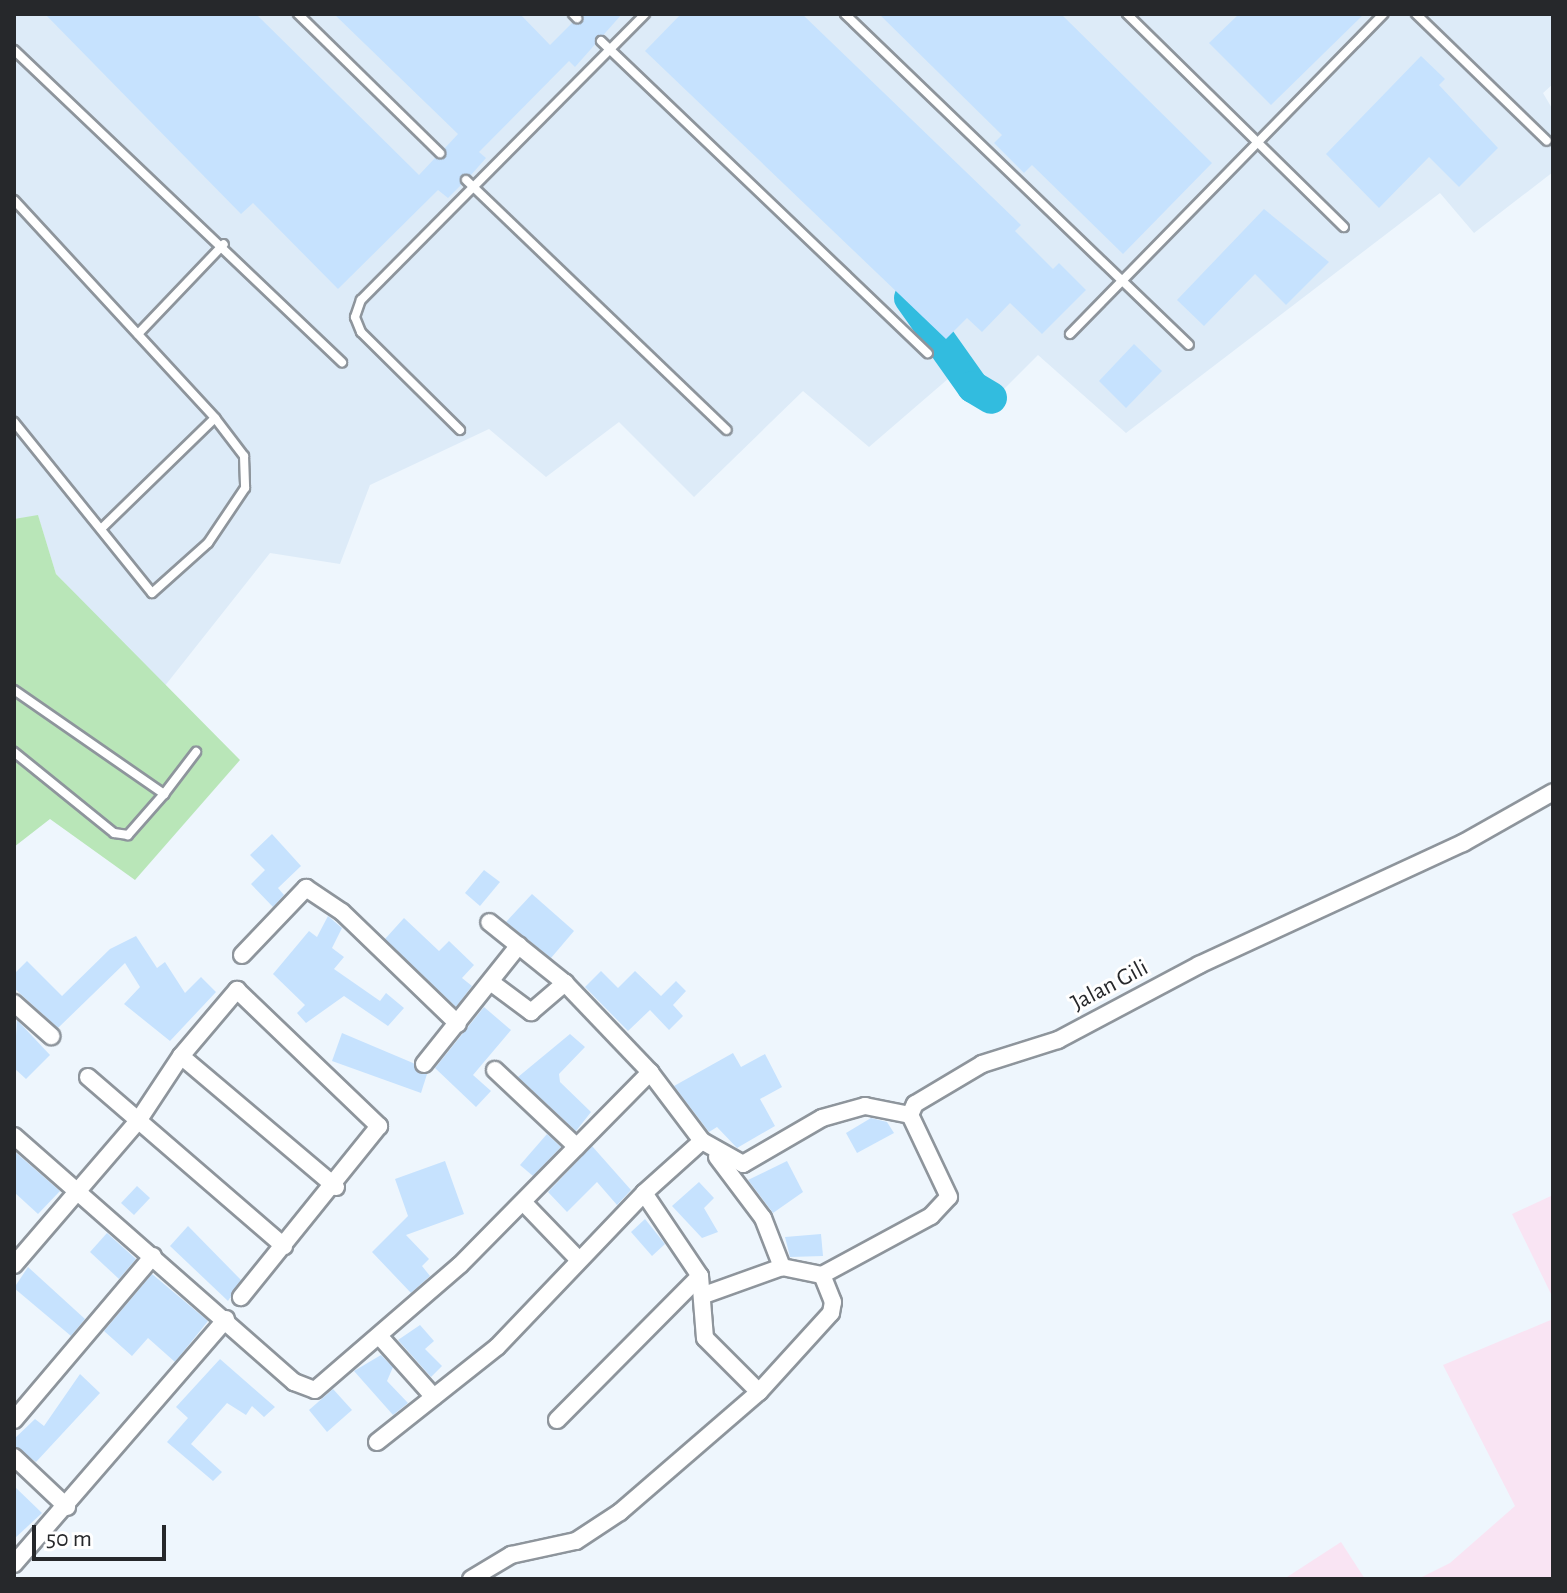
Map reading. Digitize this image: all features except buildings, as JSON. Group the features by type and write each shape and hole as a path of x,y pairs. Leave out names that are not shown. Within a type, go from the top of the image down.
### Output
{"street":[{"name":"Jalan Gili","path":"910,1115 915,1104 982,1064 1070,1034 1199,965 1463,843 1553,792"},
{"path":"242,955 306,888 342,912 458,1024"},
{"path":"489,922 565,983 650,1072 763,1218 782,1267"},
{"path":"424,1064 492,983 519,945"},
{"path":"492,983 531,1012 565,983"},
{"path":"14,1265 138,1121 181,1056 237,990 379,1126 336,1187 241,1297"},
{"path":"14,1003 51,1036"},
{"path":"181,1056 336,1187"},
{"path":"495,1070 577,1147"},
{"path":"14,1136 305,1390 325,1384 381,1338 523,1202 650,1072"},
{"path":"88,1077 284,1246"},
{"path":"702,1141 743,1164 822,1118 865,1106 910,1115 949,1197 931,1216 822,1275 782,1267 704,1295"},
{"path":"377,1442 497,1347 578,1259 702,1141"},
{"path":"644,1193 700,1276 704,1295 705,1338 759,1392"},
{"path":"523,1202 578,1259"},
{"path":"18,1408 153,1256"},
{"path":"471,1579 511,1555 587,1534 759,1392 831,1313 833,1302 822,1275"},
{"path":"557,1420 700,1276"},
{"path":"14,1564 67,1507 226,1319"},
{"path":"381,1338 434,1397"},
{"path":"14,1457 67,1507"}],"lane":[{"path":"298,14 440,153"},
{"path":"460,430 361,332 355,317 361,300 476,189 645,14"},
{"path":"845,14 1189,345"},
{"path":"1127,14 1344,227"},
{"path":"1070,334 1383,14"},
{"path":"1416,14 1547,141"},
{"path":"601,41 928,353"},
{"path":"14,50 224,244 342,362"},
{"path":"466,180 727,430"},
{"path":"14,200 215,418 244,456 245,488 208,543 160,592 150,592 103,527 14,422"},
{"path":"138,334 224,244"},
{"path":"103,527 215,418"},
{"path":"14,690 164,794"},
{"path":"14,752 114,833 128,835 196,752"}],"shaded area":[{"path":"14,14 1553,14 1553,84 1543,93 1553,110 1553,172 1474,233 1440,193 1126,433 1038,355 987,406 956,372 869,447 803,391 694,497 619,422 546,477 489,429 370,485 340,564 270,553 164,687 56,574 38,516 14,519"},
{"path":"1553,1195 1553,1298 1512,1214"},
{"path":"1553,1319 1553,1579 1418,1579 1450,1563 1515,1506 1443,1365"},
{"path":"1341,1542 1365,1579 1284,1579"}],"green space":[{"path":"38,515 56,574 240,760 135,880 50,819 14,847 14,519"}],"waterway":[{"path":"910,298 973,387 991,398"}]}
